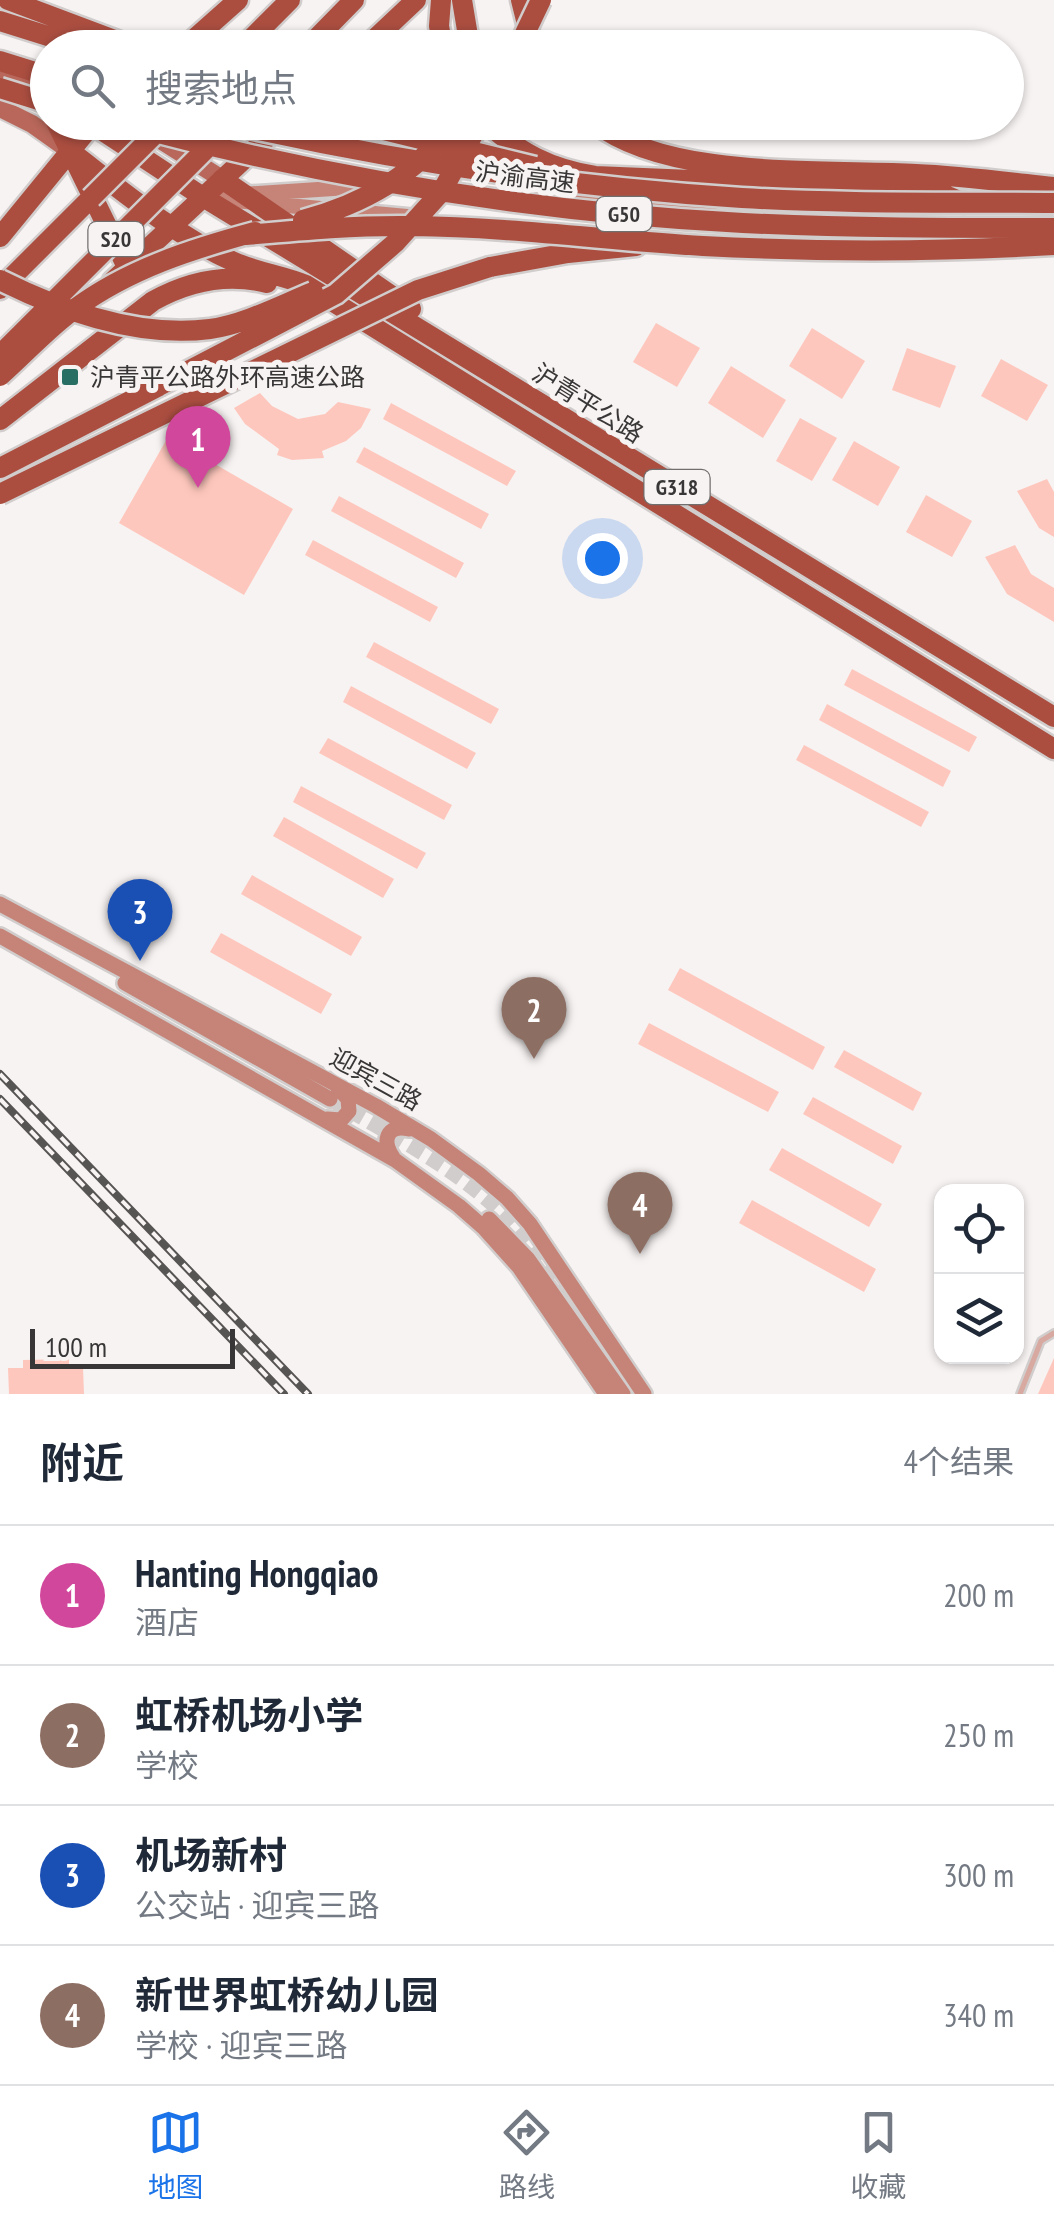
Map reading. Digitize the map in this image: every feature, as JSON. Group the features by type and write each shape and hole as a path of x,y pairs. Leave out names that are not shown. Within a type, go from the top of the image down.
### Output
{"highway":[{"path":"8,0 88,30"},
{"path":"204,30 238,0"},
{"path":"260,30 290,0"},
{"path":"325,30 354,0"},
{"path":"384,30 416,0"},
{"path":"440,30 441,0"},
{"path":"462,0 467,30"},
{"path":"522,0 530,30"},
{"path":"527,30 542,0"},
{"path":"0,20 31,30"},
{"path":"0,61 30,70"},
{"path":"0,88 30,99"},
{"path":"0,98 30,102"},
{"path":"65,140 128,268"},
{"path":"0,237 80,140"},
{"name":"沪青平公路","path":"120,140 203,197 222,224 254,248 301,257 1054,717"},
{"name":"S20","path":"0,289 149,140"},
{"path":"179,140 199,144"},
{"name":"沪渝高速","path":"184,140 414,188 620,214 759,224 1054,228"},
{"name":"S20","path":"0,356 214,140"},
{"path":"0,390 264,140"},
{"name":"沪渝高速","path":"310,140 418,162 624,188 824,200 1054,203"},
{"path":"425,140 624,188"},
{"path":"0,376 75,308 138,271 187,251 324,214 368,196 413,166 441,140"},
{"path":"0,468 336,294 395,242 442,190 472,140"},
{"path":"508,140 536,160 565,171 595,176 933,190 980,210"},
{"path":"623,140 634,147 704,163 920,174 1054,186"},
{"name":"沪青平公路","path":"70,151 172,226 234,263 282,274 306,285 1054,749"},
{"path":"222,179 410,308 434,338"},
{"path":"91,198 0,279 34,297 97,318 154,328 211,329 273,309 330,284 395,242"},
{"path":"246,235 414,226 702,246"},
{"path":"0,494 418,290 490,267 637,246 919,250 1054,245"},
{"name":"沪青平公路","path":"0,420 153,301 176,288 206,280 261,281 345,309"}],"main road":[{"path":"0,76 30,84"},
{"path":"0,76 30,95"},
{"path":"0,108 30,123"},
{"path":"55,140 70,151"},
{"path":"161,140 222,179"},
{"path":"248,198 413,184 674,204 1054,212"},
{"path":"203,197 248,198 606,234 1054,254"},
{"name":"迎宾三路","path":"0,904 332,1092 432,1139 480,1174 530,1224 644,1394"},
{"path":"0,913 348,1099 348,1112 341,1120 329,1120 305,1108"},
{"path":"0,936 468,1202 512,1240 624,1394"},
{"path":"432,1139 399,1127 391,1130 386,1148 395,1160 459,1206 503,1247 606,1394"}],"lane":[{"path":"1020,1394 1042,1342 1054,1334"}],"building":[{"path":"656,323 700,348 677,387 633,362"},
{"path":"812,328 865,361 842,399 789,366"},
{"path":"907,348 956,366 940,408 892,390"},
{"path":"1001,359 1048,385 1027,421 981,396"},
{"path":"731,366 786,400 763,438 708,403"},
{"path":"260,393 272,406 298,419 325,414 338,402 371,409 361,428 346,441 322,451 324,458 292,460 277,455 279,449 245,424 234,408"},
{"path":"391,403 516,471 507,486 383,419"},
{"path":"800,418 837,438 812,481 776,461"},
{"path":"168,437 293,509 244,595 119,523"},
{"path":"854,441 900,467 878,506 832,480"},
{"path":"364,447 489,514 481,529 356,462"},
{"path":"1047,479 1054,492 1054,537 1039,528 1017,491"},
{"path":"926,495 972,521 952,557 906,532"},
{"path":"339,496 464,563 456,578 331,511"},
{"path":"313,540 438,607 430,622 305,555"},
{"path":"1015,545 1031,574 1054,588 1054,622 1007,594 985,557"},
{"path":"374,642 499,709 491,724 366,657"},
{"path":"852,669 977,737 969,752 844,685"},
{"path":"351,686 476,753 467,769 343,702"},
{"path":"827,704 951,771 943,787 819,720"},
{"path":"328,738 452,805 444,820 319,753"},
{"path":"804,745 929,812 921,827 796,760"},
{"path":"301,786 426,853 417,869 293,802"},
{"path":"284,817 394,879 383,898 273,836"},
{"path":"252,875 362,937 351,956 241,894"},
{"path":"221,933 332,994 321,1014 210,952"},
{"path":"680,968 825,1047 813,1070 668,990"},
{"path":"649,1023 779,1092 768,1112 638,1044"},
{"path":"844,1050 922,1093 913,1111 834,1067"},
{"path":"813,1097 902,1146 893,1164 803,1114"},
{"path":"782,1148 882,1204 869,1227 769,1170"},
{"path":"752,1200 876,1269 864,1292 739,1223"},
{"path":"1054,1358 1054,1394 1038,1394"},
{"path":"69,1359 69,1367 83,1367 84,1394 9,1394 8,1368 23,1368 23,1360"}],"tunnel":[{"path":"330,1099 446,1169 508,1219 559,1281 633,1394"}],"railway":[{"path":"0,1074 308,1394"},
{"path":"0,1099 284,1394"}],"place":[{"name":"沪青平公路外环高速公路","path":"70,377"},
{"name":"Hanting Hongqiao","path":"198,488"},
{"name":"机场新村","path":"140,961"},
{"name":"虹桥机场小学","path":"534,1059"},
{"name":"新世界虹桥幼儿园","path":"640,1254"}]}
